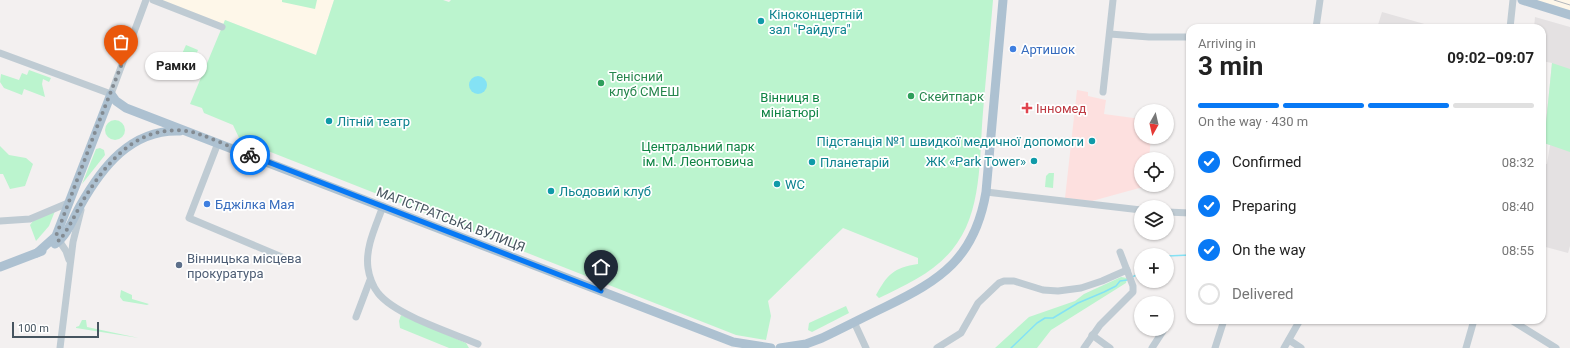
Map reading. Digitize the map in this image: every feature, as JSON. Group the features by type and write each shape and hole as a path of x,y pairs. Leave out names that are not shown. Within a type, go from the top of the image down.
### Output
{"main road":[{"path":"780,348 807,346 920,290 948,269 962,253 975,232 982,213 986,192 1003,0"},
{"path":"1522,0 1570,15"},
{"name":"МАГІСТРАТСЬКА ВУЛИЦЯ","path":"112,91 124,107 733,342 771,348"},
{"path":"60,235 61,222 112,91"},
{"path":"0,267 37,253 60,235 106,168 130,144 145,135 158,132 188,131"}],"street":[{"path":"0,53 101,89 112,91 146,0"},
{"path":"152,0 222,26"},
{"path":"1103,92 1113,0"},
{"path":"1317,24 1320,0"},
{"path":"1510,24 1513,0"},
{"path":"1110,34 1149,37 1186,37"},
{"path":"218,143 189,218 289,260"},
{"path":"986,192 1134,209"},
{"path":"60,348 73,244 86,197"},
{"path":"0,221 30,219 68,203"},
{"path":"383,206 370,240 367,268 370,280 377,293 401,311 478,344"},
{"path":"1174,212 1186,213"},
{"path":"70,263 60,235 70,236 73,244"},
{"path":"1084,348 1092,335 1116,308 1133,292 1133,286 1120,252"},
{"path":"937,348 961,333 978,303 999,283 1004,281 1014,281 1043,290 1058,291 1081,288 1127,270"},
{"path":"356,317 370,280"},
{"path":"854,322 866,348"},
{"path":"1215,348 1223,324"},
{"path":"1284,348 1298,324"},
{"path":"1466,348 1473,324"},
{"path":"1517,324 1556,348"},
{"path":"1092,335 1110,348"},
{"path":"1152,348 1160,336"},
{"path":"1289,340 1301,348"}],"shaded area":[{"path":"153,0 334,0 316,55 225,20 222,27"},
{"path":"1533,0 1570,0 1570,12"},
{"path":"1382,12 1424,24 1378,24"},
{"path":"1535,17 1570,27 1570,246 1568,253 1546,247 1546,164 1550,145 1546,144 1546,123 1552,63 1546,62 1546,24 1534,24"},
{"path":"1077,90 1088,92 1088,96 1106,100 1104,114 1134,118 1134,144 1150,144 1150,152 1134,152 1134,189 1092,201 1065,198"}],"green space":[{"path":"282,0 317,0 315,9 282,2"},
{"name":"Центральний парк ім. М. Леонтовича","path":"334,0 443,0 449,2 451,0 993,0 983,112 980,166 978,184 969,219 962,235 945,258 928,272 879,298 876,295 888,277 897,270 918,264 918,258 843,228 768,301 771,316 766,340 736,335 240,140 233,125 204,113 202,108 190,104 225,20 316,55"},
{"path":"186,45 198,50 189,72 176,67"},
{"path":"1552,63 1570,69 1570,152 1546,144 1546,123"},
{"path":"29,70 51,78 49,82 43,79 42,84 45,97 24,89 22,95 4,88 0,82 1,74 19,80 22,73 27,75"},
{"path":"111,120 119,120 125,126 125,134 119,140 111,140 105,134 105,126"},
{"path":"0,146 9,155 26,158 33,164 25,186 10,189 3,174 0,174"},
{"path":"100,148 104,150 105,155 82,184 96,149"},
{"path":"1049,173 1054,173 1053,188 1045,187 1046,176"},
{"path":"55,211 49,226 36,241 30,225 33,221"},
{"path":"1121,277 1127,278 1126,283 1051,330 1037,348 995,348 1029,317 1075,301 1084,294"},
{"path":"121,290 132,295 132,299 149,304 147,305 123,301 120,297"},
{"path":"846,306 849,313 812,332 808,330 809,323"},
{"path":"401,315 466,343 469,348 449,348 400,328 399,321"},
{"path":"82,320 86,320 87,327 139,338 76,328"}],"water":[{"path":"478,76 484,79 487,85 484,91 478,94 472,91 469,85 472,79"}],"waterway":[{"path":"1174,256 1186,255"},
{"path":"1011,348 1037,323 1045,318 1053,318 1078,303 1116,286 1120,281 1127,280"}],"tram line":[{"path":"1554,0 1570,5"}],"way so far":[{"path":"121,66 56,236 59,241 66,232 88,193 106,168 117,155 130,144 145,135 167,130 188,131 250,155"}],"place":[{"name":"Кіноконцертній зал \"Райдуга\"","path":"761,21"},
{"name":"Артишок","path":"1013,49"},
{"name":"Рамки","path":"121,66"},
{"name":"Тенісний клуб СМЕШ","path":"601,83"},
{"name":"Скейтпарк","path":"911,96"},
{"name":"Інномед","path":"1027,108"},
{"name":"Літній театр","path":"329,121"},
{"name":"Підстанція №1 швидкої медичної допомоги","path":"1092,141"},
{"name":"ЖК «Park Tower»","path":"1034,161"},
{"name":"Планетарій","path":"812,162"},
{"name":"WC","path":"777,184"},
{"name":"Льодовий клуб","path":"551,191"},
{"name":"Бджілка Мая","path":"207,204"},
{"name":"Вінницька місцева прокуратура","path":"179,265"}],"route":[{"path":"250,155 601,291"}],"park label":[{"name":"Вінниця в мініатюрі","path":"790,104"}]}
